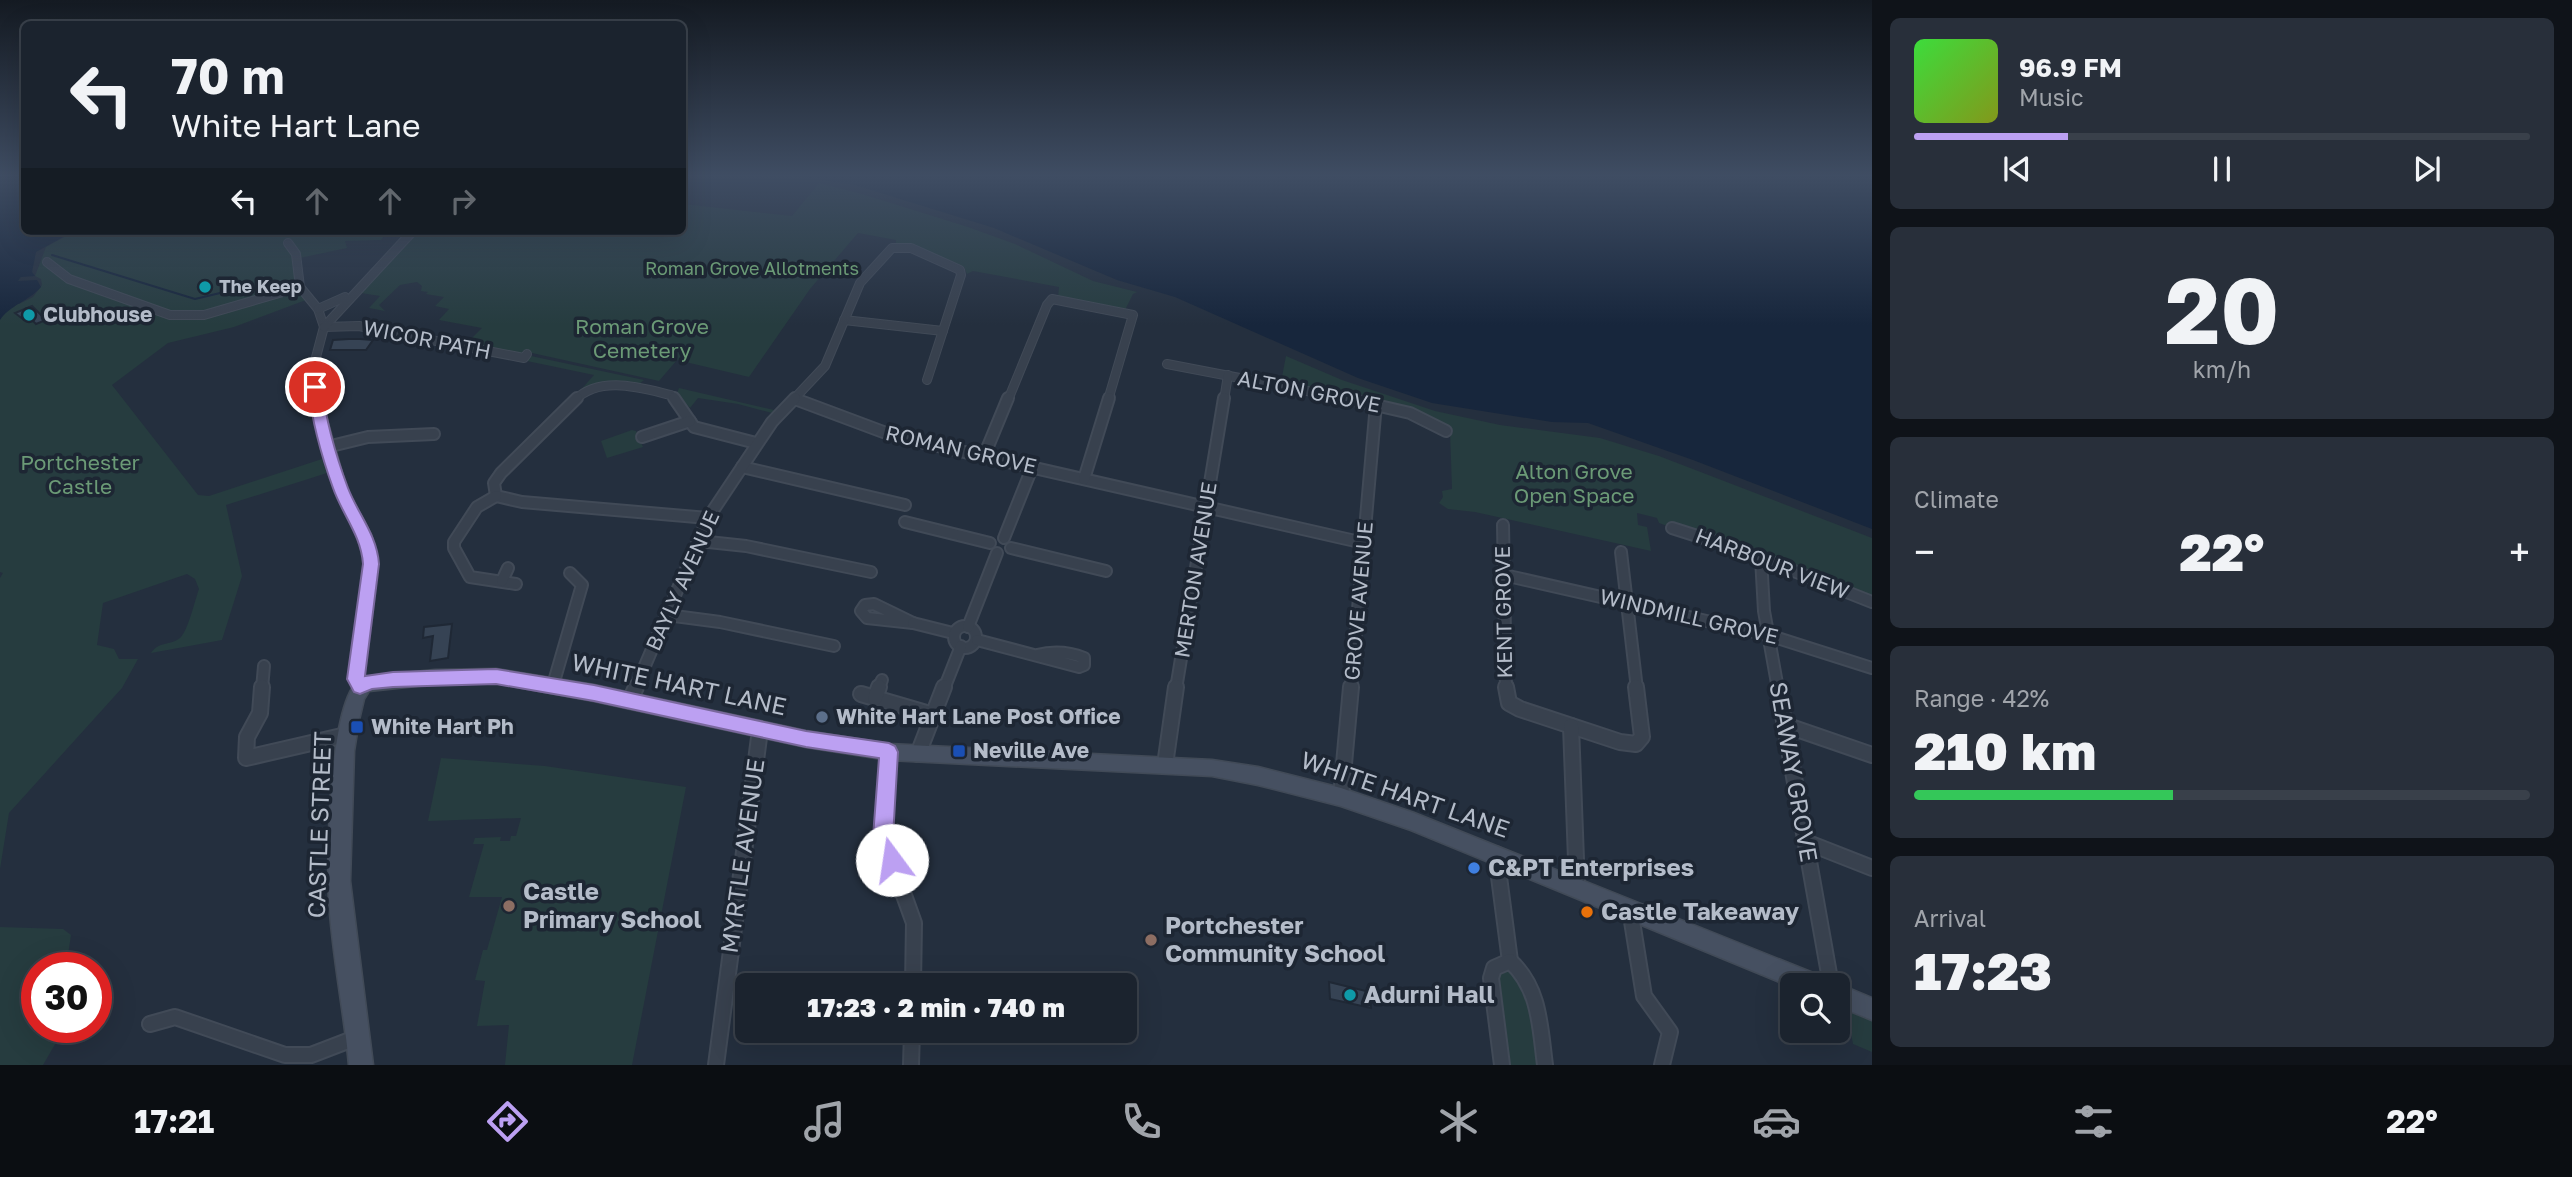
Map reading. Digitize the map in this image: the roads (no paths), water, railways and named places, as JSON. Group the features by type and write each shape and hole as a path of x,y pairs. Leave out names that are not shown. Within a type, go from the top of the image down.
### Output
{"street":[{"path":"360,687 356,679 371,564 370,547 341,490 327,446 315,402 315,361 324,327 347,296 381,266 409,235"},
{"path":"288,243 296,254 300,287 318,309 324,327"},
{"name":"BAYLY AVENUE","path":"630,701 708,519 756,443 825,366 860,283 888,250 904,247 960,270 961,275 943,331"},
{"path":"47,262 69,279 170,315 204,315 300,287"},
{"path":"318,309 347,296"},
{"path":"984,456 1046,304 1052,299 1133,315 1084,479"},
{"path":"844,320 943,331 927,380"},
{"name":"WICOR PATH","path":"324,327 359,326 524,358 527,354"},
{"name":"ALTON GROVE","path":"1167,364 1376,404 1427,419 1447,431"},
{"name":"MERTON AVENUE","path":"1165,765 1228,375"},
{"path":"496,496 494,483 501,473 583,392 600,385 617,384 671,395 698,428 756,443"},
{"name":"ROMAN GROVE","path":"795,399 883,432 1364,542"},
{"name":"GROVE AVENUE","path":"1341,797 1376,404"},
{"path":"643,439 690,421"},
{"path":"327,446 375,436 433,434"},
{"path":"742,467 905,505"},
{"path":"1004,537 1032,467"},
{"path":"516,584 470,577 454,548 454,542 477,507 496,496 522,502 708,519"},
{"path":"905,522 1005,553 1011,548"},
{"name":"KENT GROVE","path":"1503,525 1508,699 1520,709 1571,726"},
{"name":"HARBOUR VIEW","path":"1672,528 1762,558 1872,601"},
{"path":"968,627 994,539 1004,537 1011,542 1011,548"},
{"path":"699,541 746,546 871,572"},
{"path":"1011,548 1106,571"},
{"path":"1577,887 1571,726 1627,744 1636,744 1642,737 1621,552"},
{"name":"SEAWAY GROVE","path":"1762,558 1761,575 1769,635 1829,973"},
{"path":"502,580 508,568"},
{"path":"553,685 582,585 570,573"},
{"name":"WINDMILL GROVE","path":"1504,575 1769,635 1872,668"},
{"path":"667,615 720,622 834,646"},
{"path":"914,623 953,633 968,627 975,631 976,640"},
{"path":"953,633 954,641 961,646 971,645 976,640"},
{"path":"976,640 1037,655"},
{"path":"918,754 961,646"},
{"path":"264,666 260,713 247,737 246,758 346,735"},
{"name":"WHITE HART LANE","path":"360,687 369,682 496,676 553,685 760,730 889,752 1212,768 1258,776 1341,797 1496,853 1786,973"},
{"path":"875,698 882,680"},
{"name":"CASTLE STREET","path":"360,687 354,695 346,735 340,895 361,1065"},
{"path":"861,694 933,715"},
{"path":"1784,726 1872,755"},
{"name":"MYRTLE AVENUE","path":"716,1065 760,730"},
{"path":"889,752 883,837 914,923 913,973"},
{"path":"1806,842 1872,869"},
{"path":"1496,853 1510,961 1528,977 1534,993 1545,1065"},
{"path":"1630,909 1644,996 1668,1023 1672,1032 1662,1065"},
{"path":"1502,1065 1491,978 1494,968 1510,961"},
{"path":"1850,1000 1872,1009"},
{"path":"150,1024 175,1017 285,1055 311,1055 358,1037"},
{"path":"911,1065 912,1043"}],"water":[{"path":"0,226 21,226 21,235 67,235 36,252 32,272 35,276 21,277 18,281 37,280 41,287 9,310 0,320"},
{"path":"987,226 1872,226 1872,529 1588,423 1552,422 1432,403 1358,378 1175,297 1117,280"}],"waterway":[{"path":"52,255 195,299 220,293 236,282"}],"place":[{"name":"The Keep","path":"205,287"},
{"name":"Clubhouse","path":"29,315"},
{"name":"White Hart Lane Post Office","path":"822,717"},
{"name":"White Hart Ph","path":"357,727"},
{"name":"Neville Ave","path":"959,751"},
{"name":"C&PT Enterprises","path":"1474,868"},
{"name":"Castle Primary School","path":"509,906"},
{"name":"Castle Takeaway","path":"1587,912"},
{"name":"Portchester Community School","path":"1151,940"},
{"name":"Adurni Hall","path":"1350,995"}],"park label":[{"name":"Roman Grove Allotments","path":"752,269"},
{"name":"Roman Grove Cemetery","path":"642,339"},
{"name":"Portchester Castle","path":"80,475"},
{"name":"Alton Grove Open Space","path":"1574,484"}]}
